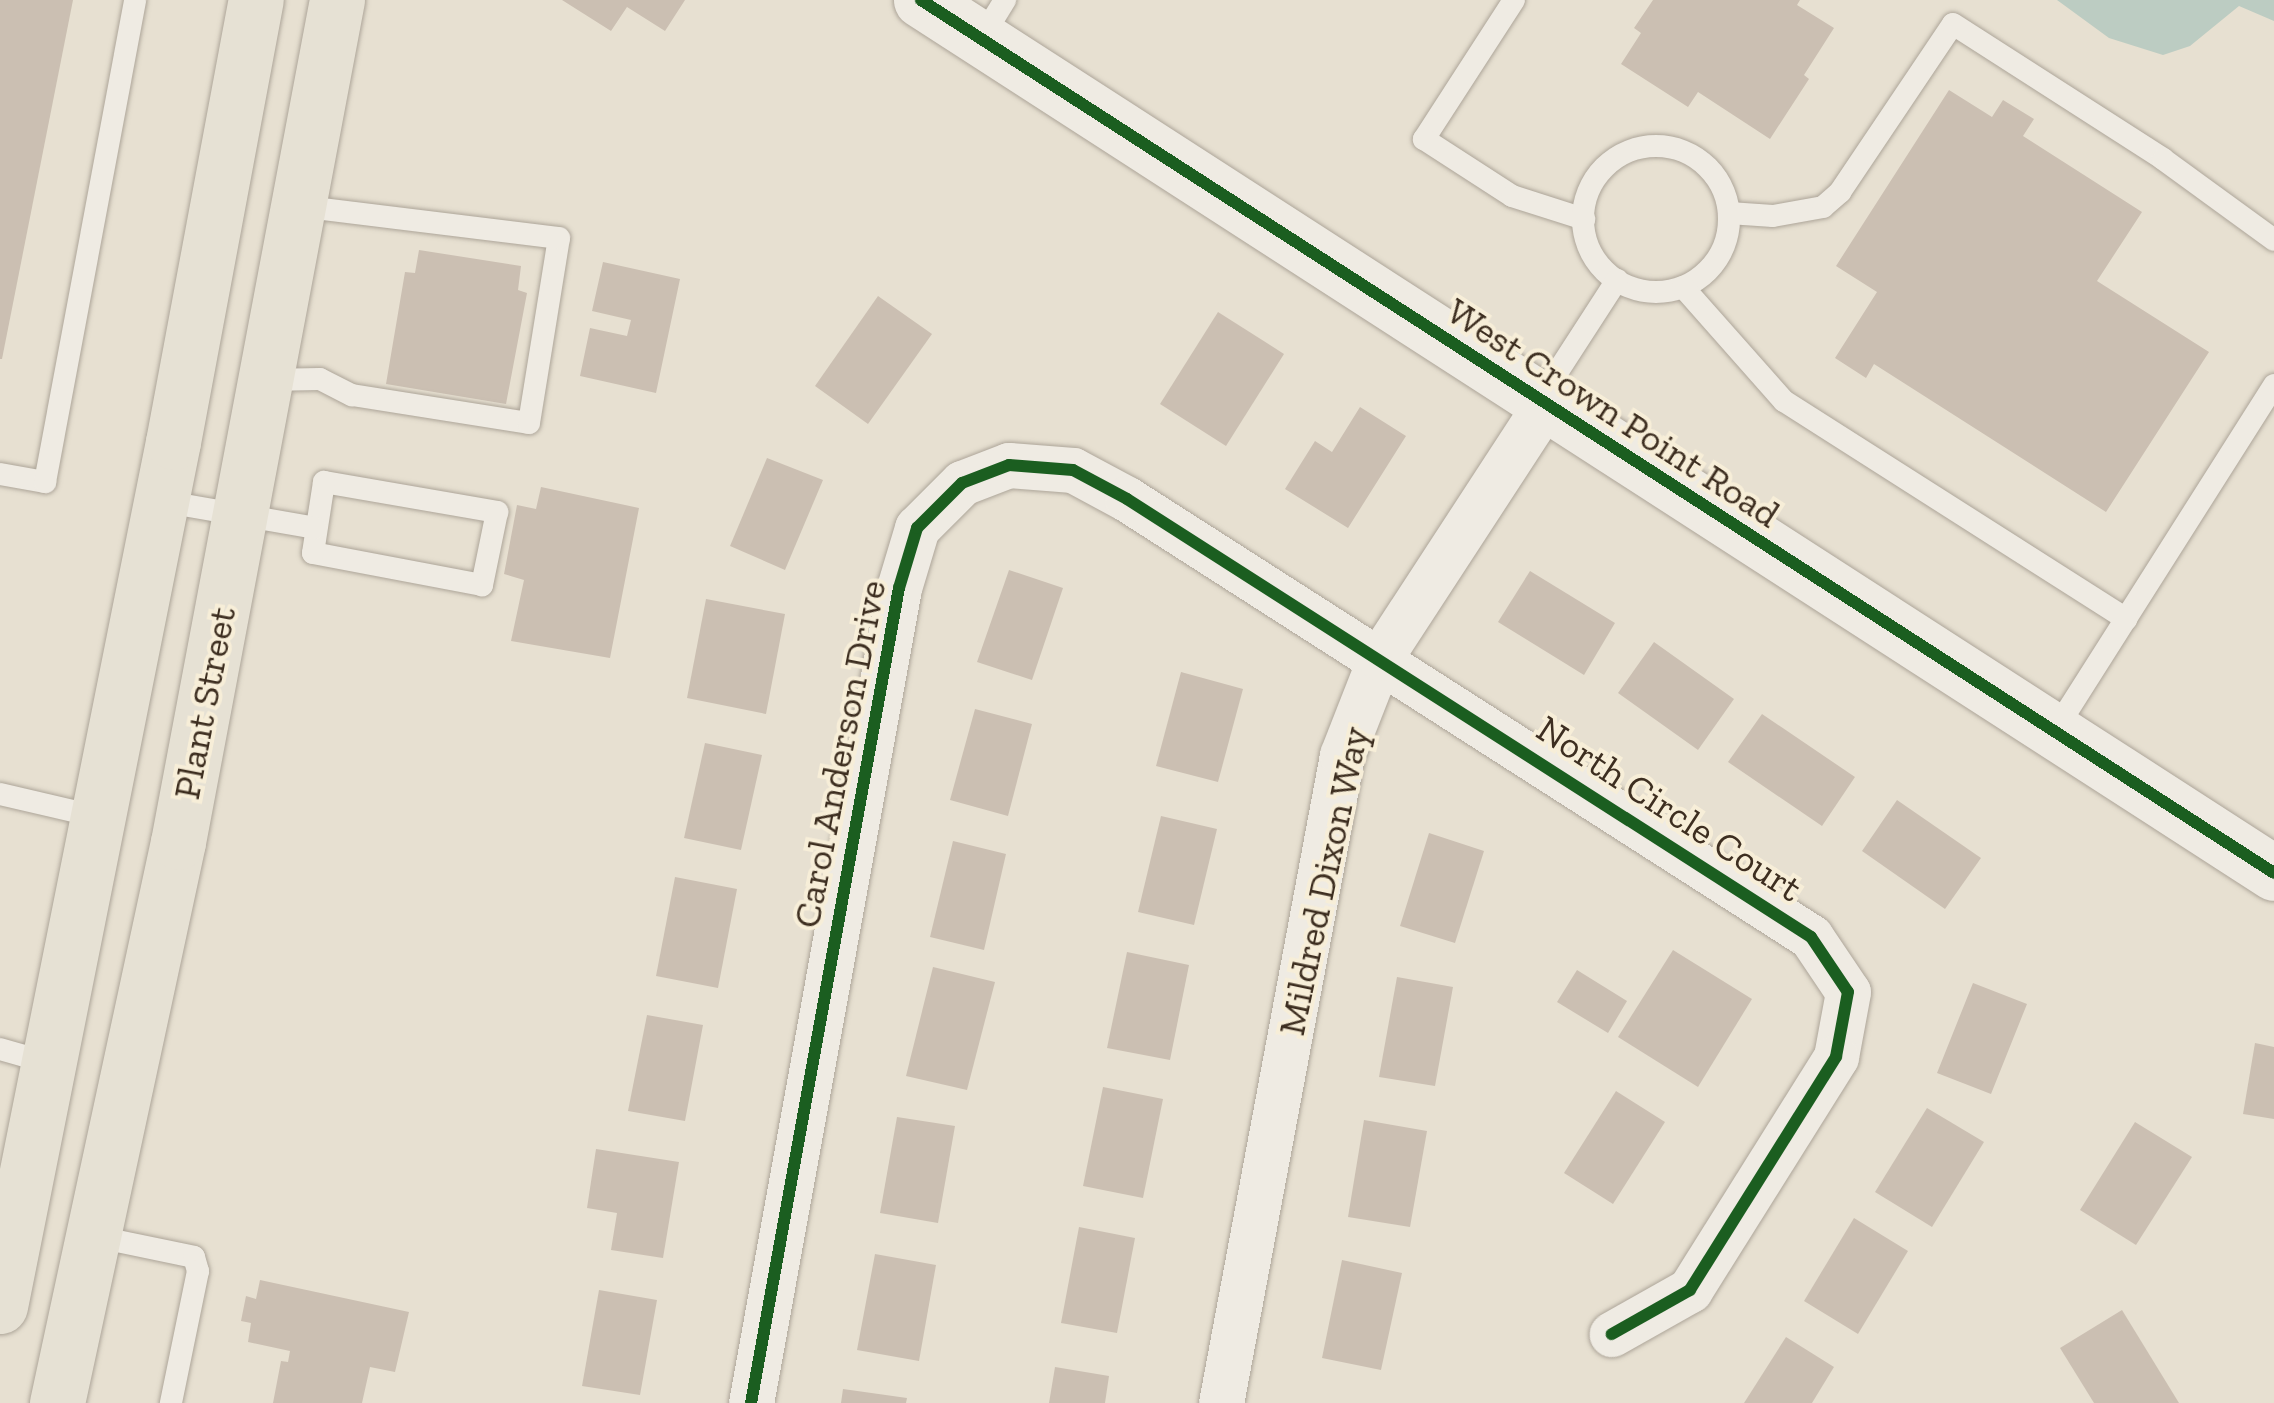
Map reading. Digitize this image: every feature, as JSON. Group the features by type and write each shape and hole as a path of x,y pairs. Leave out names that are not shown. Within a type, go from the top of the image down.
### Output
{"main road":[{"path":"24,1403 44,1304 35,1287 4,1286 25,1056 99,817 256,0"},
{"name":"Plant Street","path":"57,1403 178,842 337,0"},
{"path":"95,1226 66,1174 68,1138 119,877 114,846 99,817"}],"street":[{"name":"West Crown Point Road","path":"921,0 993,19 1542,403 2274,874"},
{"name":"Mildred Dixon Way","path":"1221,1403 1342,755 1380,658 1542,403"},
{"name":"Carol Anderson Drive","path":"751,1403 899,588 917,528 962,483 1009,465 1073,470 1380,658"},
{"name":"North Circle Court","path":"1380,658 1811,937 1848,992 1836,1057 1690,1290 1612,1334"}],"lane":[{"path":"0,474 45,482 135,0"},
{"path":"1514,0 1424,139 1512,196 1584,219"},
{"path":"1729,214 1774,216 1823,207 1840,192 1953,24 2163,159 2274,240"},
{"path":"1655,145 1679,148 1701,160 1718,177 1729,214 1725,247 1694,283 1647,293 1617,280 1590,251 1584,219 1593,180 1609,162 1631,150 1655,145"},
{"path":"266,380 320,379 352,395 529,422 559,238 298,206"},
{"path":"1542,403 1617,280"},
{"path":"1683,287 1784,401 2126,619"},
{"path":"2054,732 2274,385"},
{"path":"324,482 497,512 482,586 313,553 316,528 324,482"},
{"path":"161,501 316,528"},
{"path":"0,794 99,817"},
{"path":"95,1226 194,1257 198,1271 171,1403"}],"shaded area":[{"path":"2057,0 2274,0 2274,21 2239,6 2190,46 2163,55 2109,38"}],"building":[{"path":"0,0 73,0 2,359 0,359"},
{"path":"562,0 685,0 665,31 627,7 611,31"},
{"path":"1653,0 1800,0 1797,5 1834,28 1804,75 1809,79 1770,139 1698,92 1688,107 1621,64 1641,33 1634,28"},
{"path":"1949,90 1992,117 2003,100 2034,119 2023,136 2142,212 2097,281 2209,352 2106,512 1874,364 1866,378 1835,358 1877,292 1836,266"},
{"path":"419,250 521,266 518,290 527,293 506,404 386,384 405,272 415,273"},
{"path":"603,262 680,279 656,393 580,376 590,328 627,336 631,320 592,311"},
{"path":"878,296 932,334 868,424 815,386"},
{"path":"1218,312 1284,354 1226,446 1160,404"},
{"path":"1360,407 1406,436 1348,528 1285,489 1315,441 1332,452"},
{"path":"767,458 823,480 785,570 730,546"},
{"path":"541,487 639,508 610,658 511,641 524,580 504,574 517,505 536,509"},
{"path":"1009,570 1063,588 1032,680 977,662"},
{"path":"1530,571 1615,623 1584,675 1498,622"},
{"path":"706,599 785,614 766,714 687,698"},
{"path":"1654,642 1734,699 1698,750 1618,693"},
{"path":"1181,672 1243,689 1218,782 1156,766"},
{"path":"975,709 1032,724 1008,816 950,800"},
{"path":"1762,714 1855,777 1822,826 1728,762"},
{"path":"705,743 762,755 741,850 684,838"},
{"path":"1897,800 1981,858 1945,909 1862,851"},
{"path":"1161,816 1217,829 1194,925 1138,912"},
{"path":"1429,833 1484,851 1455,943 1400,926"},
{"path":"953,841 1006,854 984,950 930,937"},
{"path":"675,877 737,889 718,988 656,976"},
{"path":"1673,950 1752,999 1698,1087 1618,1037"},
{"path":"1127,952 1189,965 1170,1060 1107,1048"},
{"path":"933,967 995,982 967,1090 906,1076"},
{"path":"1577,970 1627,1001 1608,1033 1557,1002"},
{"path":"1397,977 1453,987 1435,1086 1379,1077"},
{"path":"1973,983 2027,1004 1991,1094 1937,1073"},
{"path":"647,1015 703,1025 685,1121 628,1111"},
{"path":"2255,1043 2274,1047 2274,1119 2243,1114"},
{"path":"1103,1087 1163,1099 1143,1198 1083,1186"},
{"path":"1616,1091 1665,1122 1613,1204 1564,1173"},
{"path":"1927,1108 1984,1142 1932,1227 1875,1192"},
{"path":"897,1117 955,1126 938,1223 880,1213"},
{"path":"1364,1120 1427,1131 1410,1227 1348,1217"},
{"path":"2135,1122 2192,1157 2136,1245 2080,1210"},
{"path":"596,1149 679,1162 663,1258 611,1250 617,1213 587,1208"},
{"path":"1854,1218 1908,1251 1858,1334 1804,1301"},
{"path":"1079,1227 1135,1238 1117,1333 1061,1323"},
{"path":"875,1254 936,1265 919,1361 857,1350"},
{"path":"1342,1260 1402,1273 1381,1370 1322,1358"},
{"path":"260,1280 409,1312 395,1372 370,1367 362,1403 273,1403 281,1361 288,1362 290,1351 248,1342 251,1323 241,1321 246,1296 256,1299"},
{"path":"599,1290 657,1300 640,1395 582,1386"},
{"path":"2122,1310 2179,1403 2094,1403 2060,1348"},
{"path":"1786,1337 1834,1367 1812,1403 1744,1403"},
{"path":"1055,1367 1109,1376 1105,1403 1049,1403"},
{"path":"843,1389 907,1398 906,1403 841,1403"}],"cycle path":[{"path":"921,0 2274,873"},
{"path":"751,1403 899,588 917,528 962,483 1009,465 1073,470 1127,499 1811,937 1848,992 1836,1057 1690,1290 1612,1334"}]}
